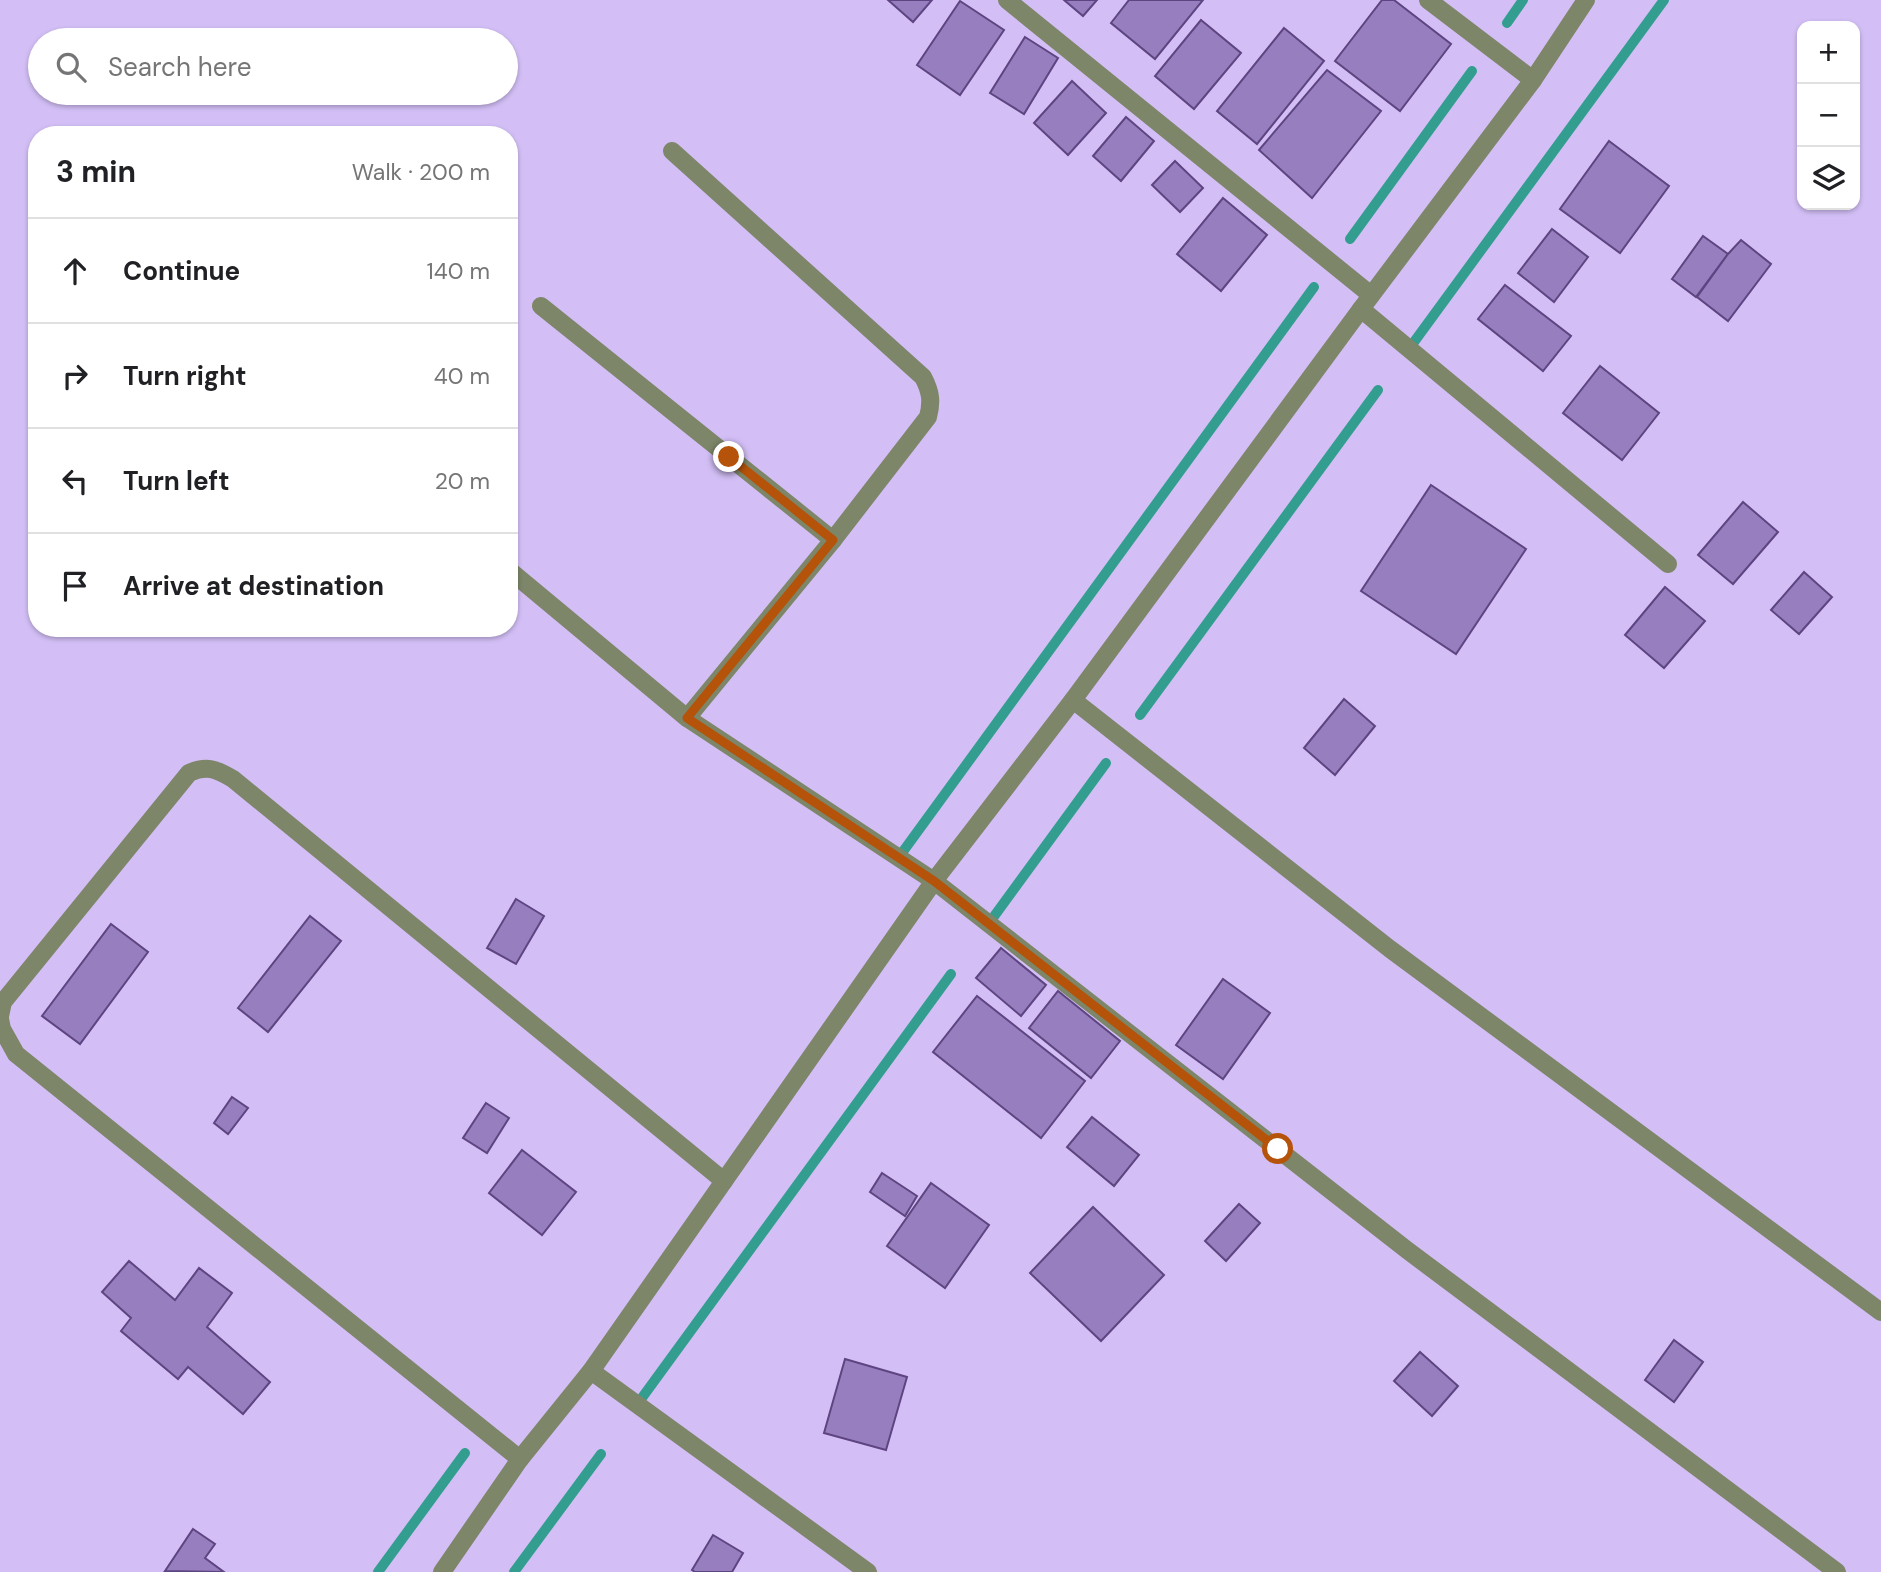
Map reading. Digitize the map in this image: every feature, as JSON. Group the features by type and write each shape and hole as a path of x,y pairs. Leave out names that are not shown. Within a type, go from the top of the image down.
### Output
{"street":[{"path":"1007,0 1366,302 1668,564"},
{"path":"1428,0 1533,80"},
{"path":"442,1572 520,1459 591,1371 934,881 1073,700 1533,80 1586,0"},
{"path":"673,152 923,377 930,390 932,404 928,417 833,540 687,718"},
{"path":"541,306 833,540"},
{"path":"518,577 687,718 934,881 1407,1250 1836,1572"},
{"path":"1073,700 1390,949 1881,1312"},
{"path":"520,1459 16,1054 2,1029 0,1017 3,1002 188,773 202,768 219,771 233,779 724,1181"},
{"path":"591,1371 868,1572"}],"building":[{"path":"888,0 932,0 913,22"},
{"path":"1064,0 1097,0 1083,16"},
{"path":"1129,0 1203,0 1155,59 1111,23"},
{"path":"1382,0 1394,0 1451,44 1400,111 1335,61"},
{"path":"960,1 1004,30 960,95 917,65"},
{"path":"1201,20 1241,53 1194,109 1155,76"},
{"path":"1284,28 1324,61 1257,144 1217,111"},
{"path":"1025,37 1058,58 1024,114 990,93"},
{"path":"1327,70 1381,111 1312,198 1259,150"},
{"path":"1072,81 1106,113 1068,155 1034,123"},
{"path":"1126,117 1154,141 1121,181 1093,156"},
{"path":"1609,141 1669,186 1620,253 1560,209"},
{"path":"1175,161 1203,188 1180,212 1152,185"},
{"path":"1223,198 1267,235 1221,291 1177,254"},
{"path":"1552,229 1588,257 1554,302 1518,273"},
{"path":"1703,236 1728,254 1696,297 1672,279"},
{"path":"1741,240 1771,264 1728,321 1697,297"},
{"path":"1505,285 1571,336 1543,371 1478,319"},
{"path":"1600,366 1659,413 1622,460 1563,413"},
{"path":"1431,485 1526,549 1456,654 1361,591"},
{"path":"1743,502 1778,532 1733,584 1698,555"},
{"path":"1804,572 1832,597 1799,634 1771,610"},
{"path":"1665,587 1705,621 1664,668 1625,635"},
{"path":"1344,699 1375,726 1335,775 1304,748"},
{"path":"516,899 544,916 516,964 487,948"},
{"path":"310,916 341,941 268,1032 238,1008"},
{"path":"111,924 148,952 80,1044 42,1016"},
{"path":"1001,948 1046,985 1021,1016 976,978"},
{"path":"1223,979 1270,1013 1223,1079 1176,1045"},
{"path":"1058,991 1120,1041 1091,1078 1029,1028"},
{"path":"977,996 1085,1081 1041,1138 933,1052"},
{"path":"232,1097 248,1108 228,1134 214,1123"},
{"path":"486,1103 509,1118 487,1153 463,1138"},
{"path":"1092,1117 1139,1155 1114,1186 1067,1147"},
{"path":"522,1150 576,1192 542,1235 489,1193"},
{"path":"882,1173 917,1196 905,1216 870,1192"},
{"path":"931,1183 989,1225 945,1288 887,1246"},
{"path":"1239,1204 1260,1223 1226,1261 1205,1241"},
{"path":"1093,1207 1164,1275 1101,1341 1030,1273"},
{"path":"129,1261 175,1300 199,1268 232,1293 207,1327 270,1382 243,1414 188,1367 178,1379 121,1331 131,1318 102,1292"},
{"path":"1674,1340 1703,1362 1674,1402 1645,1380"},
{"path":"1420,1352 1458,1386 1432,1416 1394,1381"},
{"path":"845,1359 907,1377 886,1450 824,1433"},
{"path":"193,1529 215,1544 205,1558 224,1572 165,1571"},
{"path":"713,1535 743,1553 732,1572 692,1570"}],"waterway":[{"path":"1507,23 1523,0"},
{"path":"1414,342 1664,0"},
{"path":"1350,239 1472,71"},
{"path":"899,857 1314,287"},
{"path":"1140,715 1378,390"},
{"path":"987,926 1106,763"},
{"path":"636,1406 951,974"},
{"path":"378,1572 465,1453"},
{"path":"514,1572 601,1454"}],"route":[{"path":"729,457 833,540 687,718 934,881 1278,1149"}]}
